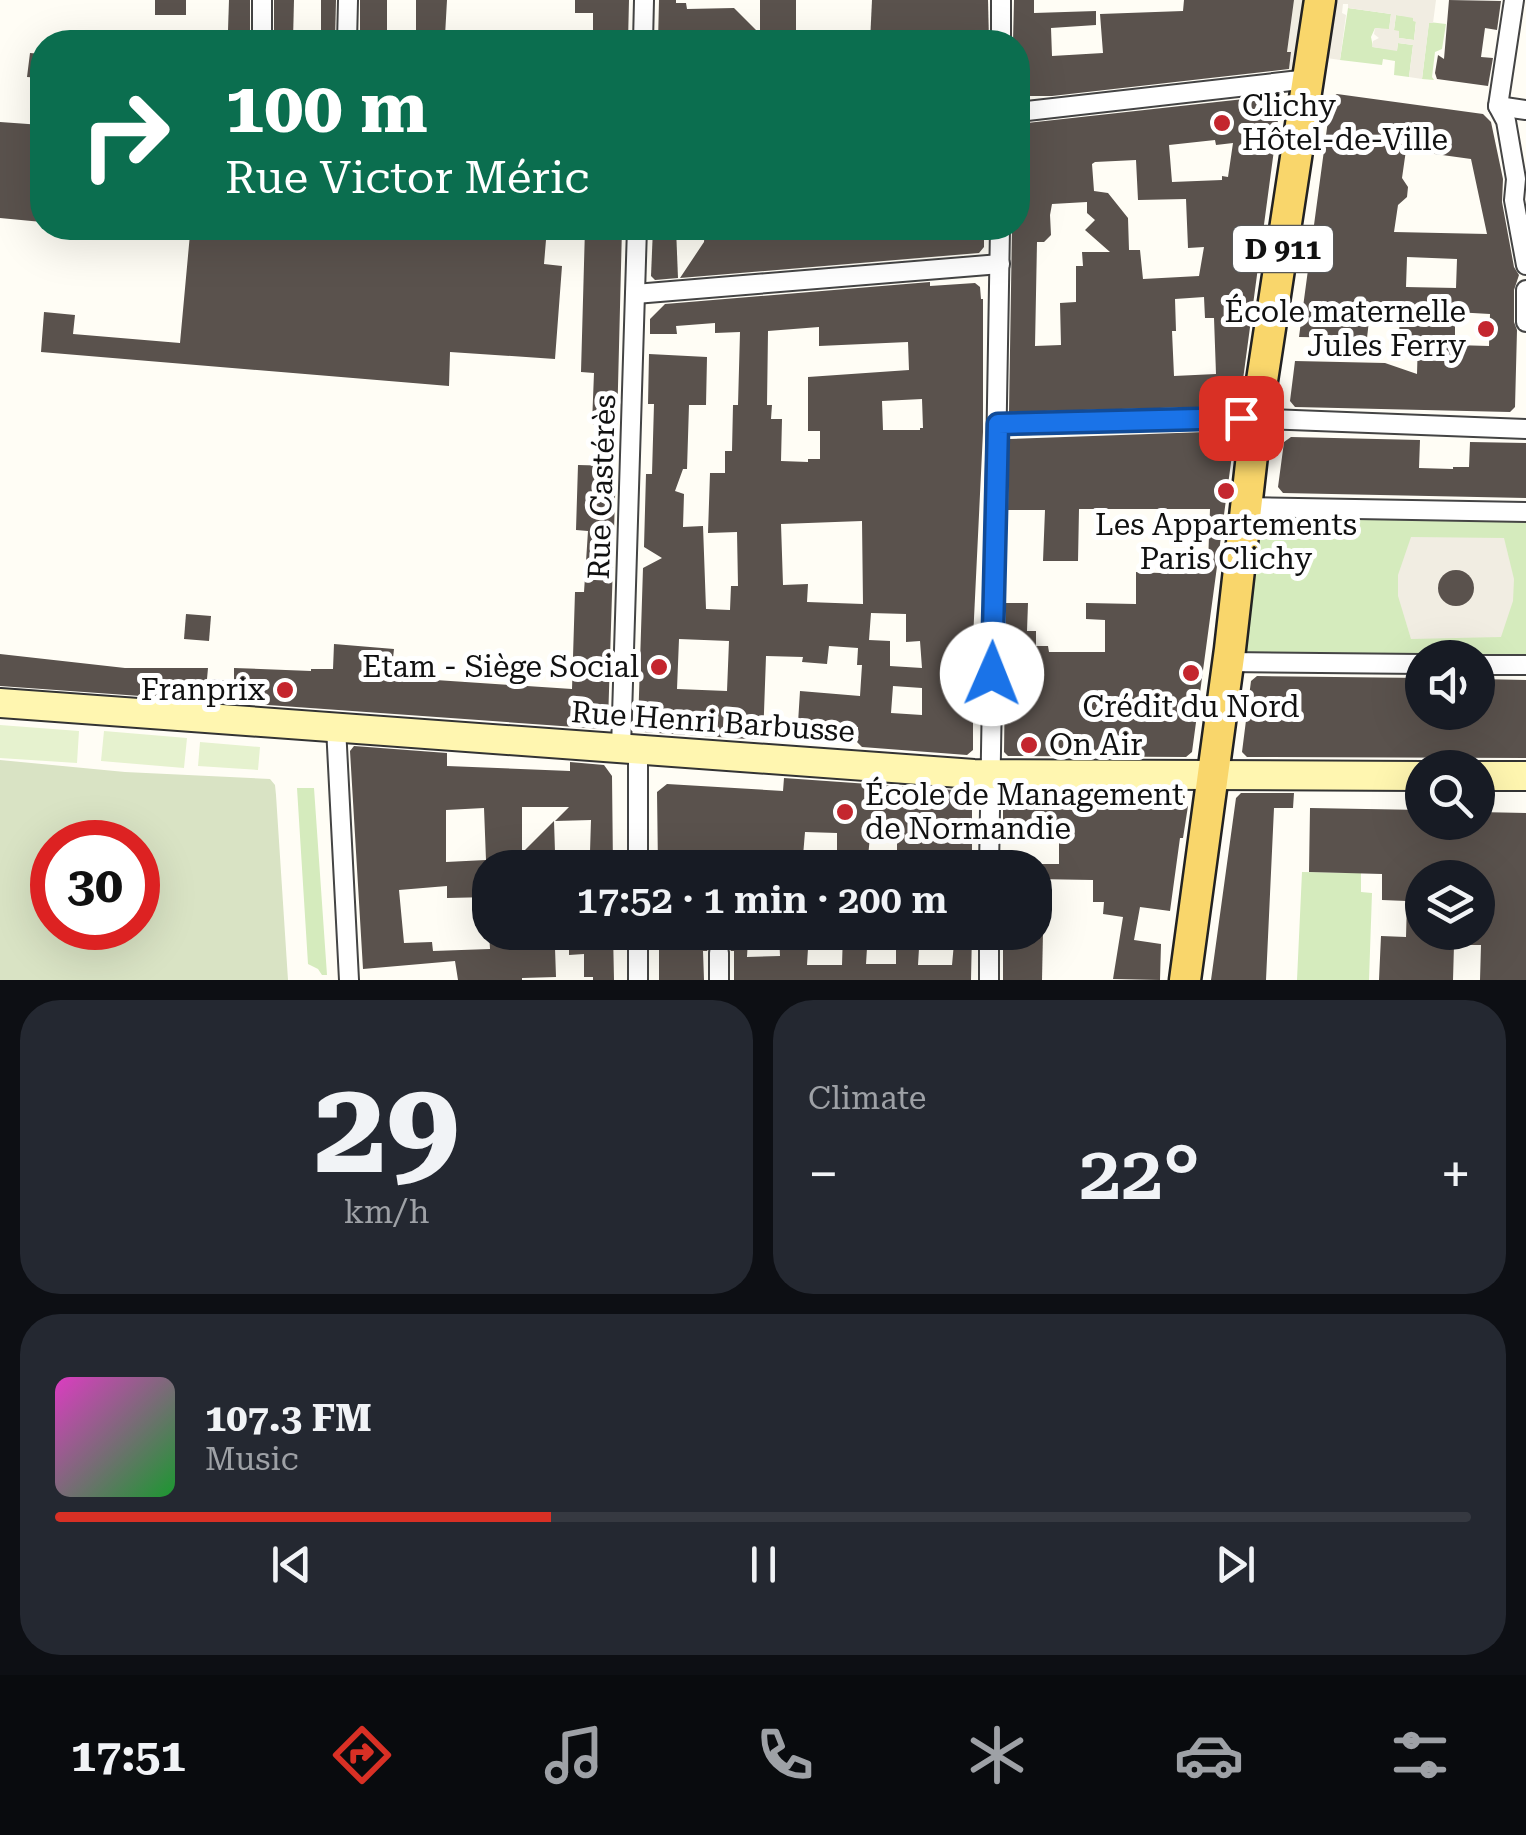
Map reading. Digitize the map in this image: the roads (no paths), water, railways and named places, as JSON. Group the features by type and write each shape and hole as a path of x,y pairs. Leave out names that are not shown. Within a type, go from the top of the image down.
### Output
{"main road":[{"name":"D 911","path":"1185,980 1256,420 1320,0"}],"street":[{"path":"262,0 262,30"},
{"path":"347,30 348,0"},
{"path":"643,30 644,0"},
{"path":"1001,0 1001,30"},
{"path":"1514,0 1498,106 1506,122 1526,265"},
{"path":"1030,111 1309,79"},
{"path":"1498,106 1526,110"},
{"name":"Rue Castérès","path":"637,240 630,749 637,850"},
{"path":"990,850 1000,240"},
{"path":"635,294 1000,264"},
{"path":"1526,290 1526,322"},
{"path":"998,424 1256,420 1526,429"},
{"path":"1246,507 1526,512"},
{"path":"1228,662 1405,664"},
{"path":"1495,665 1526,665"},
{"name":"Rue Henri Barbusse","path":"0,704 974,774 1405,776"},
{"path":"336,728 349,980"},
{"path":"1495,776 1526,776"},
{"path":"638,950 638,980"},
{"path":"990,950 990,980"},
{"path":"719,953 719,980"}],"place":[{"name":"Clichy Hôtel-de-Ville","path":"1222,123"},
{"name":"École maternelle Jules Ferry","path":"1486,329"},
{"name":"Les Appartements Paris Clichy","path":"1226,491"},
{"name":"Etam - Siège Social","path":"659,667"},
{"name":"Crédit du Nord","path":"1191,673"},
{"name":"Franprix","path":"285,690"},
{"name":"On Air","path":"1029,745"},
{"name":"École de Management de Normandie","path":"845,812"}]}
